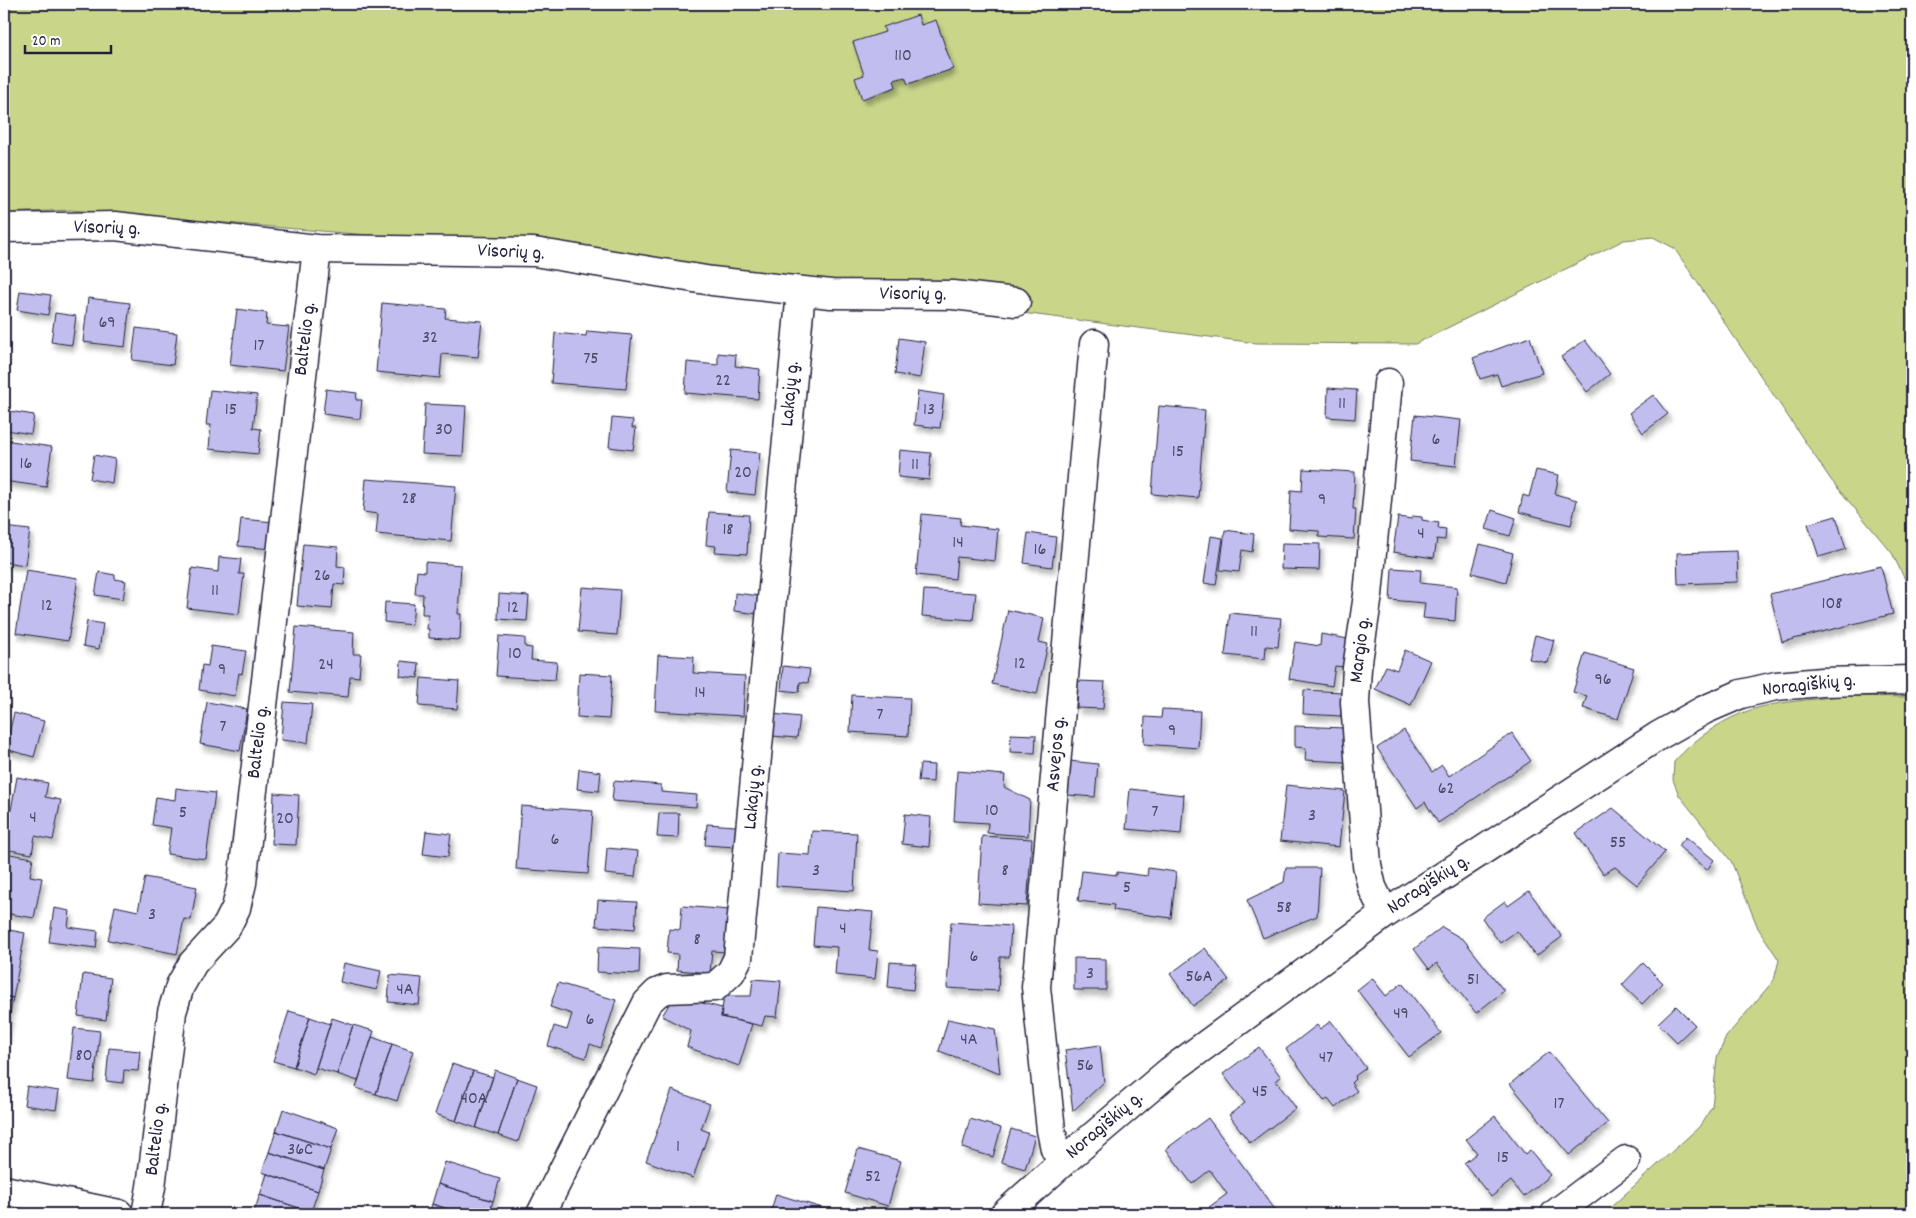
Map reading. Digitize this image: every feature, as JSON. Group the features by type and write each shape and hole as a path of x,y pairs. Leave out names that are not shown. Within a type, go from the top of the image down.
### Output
{"street":[{"name":"Visorių g.","path":"4,228 115,226 317,248 534,252 712,281 801,291 831,294 953,295 1016,302"},
{"name":"Baltelio g.","path":"146,1214 152,1187 172,1012 180,986 193,963 228,926 236,908 242,883 317,248"},
{"name":"Lakajų g.","path":"541,1214 646,1003 657,993 667,988 715,987 730,972 738,958 801,291"},
{"name":"Asvejos g.","path":"1064,1161 1055,1149 1051,1130 1036,986 1094,344"},
{"name":"Margio g.","path":"1385,914 1372,887 1367,865 1355,702 1357,668 1368,595 1388,383"},
{"name":"Noragiškių g.","path":"1005,1214 1170,1071 1385,914 1658,736 1704,710 1741,694 1776,686 1906,679"},
{"path":"1555,1214 1626,1160"},
{"path":"4,1190 119,1214"}],"green space":[{"path":"4,4 1912,4 1912,594 1892,553 1831,480 1674,248 1653,237 1624,240 1415,344 1256,343 499,246 71,210 4,213"},
{"path":"1838,696 1912,697 1912,1214 1608,1214 1611,1207 1699,1127 1712,1107 1717,1058 1726,1037 1774,980 1779,960 1758,928 1731,861 1679,795 1673,780 1674,762 1702,736 1737,715 1770,705"}],"building":[{"path":"918,15 921,25 936,20 953,69 908,84 905,77 894,80 896,87 862,99 855,78 864,75 853,42 885,32 883,27"},
{"path":"20,291 51,295 48,315 17,310"},
{"path":"88,298 130,303 125,347 83,342"},
{"path":"382,303 446,309 445,318 482,321 478,357 442,354 440,378 376,372"},
{"path":"237,309 267,313 266,325 289,327 283,371 230,365"},
{"path":"55,313 76,316 72,345 51,342"},
{"path":"136,328 177,333 173,365 132,360"},
{"path":"587,331 632,335 626,389 551,383 555,333 586,336"},
{"path":"1530,337 1542,373 1501,386 1497,374 1480,379 1473,358"},
{"path":"899,338 925,342 920,378 895,374"},
{"path":"1585,340 1610,374 1587,392 1561,357"},
{"path":"718,353 736,355 735,366 760,369 758,399 685,393 687,362 718,365"},
{"path":"1328,388 1357,390 1355,419 1327,417"},
{"path":"326,389 357,393 356,400 362,400 360,419 323,414"},
{"path":"210,390 257,395 253,428 261,429 258,454 209,449 211,425 206,425"},
{"path":"918,391 944,395 940,428 914,425"},
{"path":"1653,395 1668,414 1643,433 1629,413"},
{"path":"425,404 466,406 463,456 422,454"},
{"path":"1159,406 1205,410 1198,498 1152,494"},
{"path":"9,411 34,415 31,434 6,430"},
{"path":"1415,415 1461,420 1456,466 1410,461"},
{"path":"612,418 633,420 632,428 636,428 633,450 609,447"},
{"path":"4,440 52,447 46,487 4,481"},
{"path":"731,450 760,453 755,495 727,492"},
{"path":"900,450 931,453 929,480 898,477"},
{"path":"94,455 115,459 112,483 90,479"},
{"path":"1303,469 1355,472 1353,509 1356,509 1354,539 1319,537 1319,531 1289,529 1291,490 1302,491"},
{"path":"1536,470 1559,475 1555,494 1577,500 1571,525 1519,512 1523,495 1529,497"},
{"path":"366,479 456,486 451,541 376,534 378,514 363,512"},
{"path":"1492,510 1516,518 1510,536 1486,529"},
{"path":"709,512 749,515 747,554 715,552 716,546 706,545"},
{"path":"922,514 961,518 960,525 998,529 995,561 957,557 955,579 916,575"},
{"path":"1412,516 1422,517 1422,520 1439,523 1438,528 1446,529 1445,540 1437,539 1434,558 1393,552 1398,517 1412,519"},
{"path":"1836,516 1846,549 1819,557 1808,524"},
{"path":"241,519 275,522 272,549 238,546"},
{"path":"4,527 30,530 25,565 4,562"},
{"path":"1225,530 1254,534 1252,552 1242,550 1239,572 1220,570"},
{"path":"1028,533 1056,537 1052,567 1024,563"},
{"path":"1211,536 1223,538 1216,585 1204,583"},
{"path":"1282,543 1320,544 1319,570 1281,569"},
{"path":"303,544 338,547 337,566 345,567 344,585 334,584 332,609 297,606"},
{"path":"1480,544 1513,553 1506,582 1472,573"},
{"path":"1737,551 1738,582 1678,584 1677,553"},
{"path":"219,557 241,559 239,574 244,574 239,614 187,608 192,568 218,572"},
{"path":"425,562 461,565 458,614 461,614 460,640 429,638 429,629 427,629 428,614 422,614 423,594 415,594 417,571 425,572"},
{"path":"1881,566 1893,614 1782,642 1770,594"},
{"path":"1392,568 1421,570 1420,583 1457,587 1455,621 1423,618 1425,603 1390,600"},
{"path":"26,570 78,578 68,641 16,633"},
{"path":"99,572 115,575 115,579 126,581 123,599 95,595"},
{"path":"582,587 620,590 617,635 578,632"},
{"path":"924,590 976,593 973,620 922,616"},
{"path":"735,593 761,596 759,614 734,611"},
{"path":"499,594 529,596 527,621 498,619"},
{"path":"385,602 414,604 412,625 384,622"},
{"path":"1008,610 1044,618 1039,642 1048,644 1037,694 992,684"},
{"path":"1230,613 1281,618 1278,647 1266,646 1265,659 1225,655"},
{"path":"87,621 103,624 99,649 83,646"},
{"path":"296,627 354,632 353,654 361,654 359,677 350,676 348,697 290,692"},
{"path":"1321,634 1348,639 1344,667 1335,666 1332,686 1289,679 1295,642 1320,646"},
{"path":"1535,635 1554,640 1548,663 1529,659"},
{"path":"499,636 525,638 525,647 532,648 531,660 557,662 555,680 496,676"},
{"path":"211,646 246,651 242,674 239,673 235,696 199,690 202,665 208,666"},
{"path":"1405,650 1431,661 1411,705 1375,689 1386,666 1397,670"},
{"path":"1585,653 1634,668 1618,719 1583,708 1587,696 1573,692"},
{"path":"658,655 694,657 693,673 745,676 743,716 655,711"},
{"path":"401,661 419,663 418,678 400,676"},
{"path":"783,666 810,669 808,683 800,682 799,692 781,690"},
{"path":"579,673 612,675 609,719 577,717"},
{"path":"421,678 459,681 457,709 419,706"},
{"path":"1078,681 1105,682 1103,709 1077,708"},
{"path":"1304,690 1343,692 1341,716 1303,714"},
{"path":"852,695 910,698 908,736 850,732"},
{"path":"207,702 247,709 240,751 200,744"},
{"path":"284,702 312,704 308,743 281,740"},
{"path":"1162,709 1200,711 1198,748 1144,744 1145,717 1161,718"},
{"path":"14,713 44,721 34,757 5,749"},
{"path":"773,714 800,717 797,738 772,736"},
{"path":"1295,726 1346,728 1345,762 1305,760 1306,748 1295,747"},
{"path":"1404,730 1432,772 1442,765 1449,776 1512,733 1531,761 1438,823 1425,802 1417,808 1377,748"},
{"path":"1011,734 1036,735 1035,753 1010,752"},
{"path":"1070,761 1098,764 1095,797 1068,795"},
{"path":"920,764 934,765 933,782 918,781"},
{"path":"579,769 601,772 599,791 577,789"},
{"path":"957,771 1005,775 1004,787 1030,800 1028,836 987,833 988,823 954,821"},
{"path":"17,777 48,783 45,797 61,800 53,840 35,836 32,854 4,849"},
{"path":"614,781 661,785 661,792 697,795 696,807 612,801"},
{"path":"1286,785 1345,791 1339,847 1280,841"},
{"path":"176,788 215,793 206,859 167,854 171,828 152,825 156,797 175,800"},
{"path":"1130,789 1184,795 1181,834 1126,829"},
{"path":"274,793 299,795 296,845 272,844"},
{"path":"521,806 593,811 588,874 516,869"},
{"path":"1613,808 1665,852 1637,885 1615,867 1603,874 1576,833"},
{"path":"659,813 679,813 678,838 657,837"},
{"path":"905,814 931,817 929,847 902,844"},
{"path":"707,824 736,826 735,847 705,845"},
{"path":"426,831 451,834 448,857 423,854"},
{"path":"812,831 857,833 854,891 776,886 778,853 810,855"},
{"path":"982,836 1032,839 1027,906 978,903"},
{"path":"1686,837 1714,860 1707,870 1678,846"},
{"path":"607,848 638,851 635,877 605,874"},
{"path":"4,853 33,858 30,876 42,878 34,918 4,913"},
{"path":"1148,868 1176,872 1171,918 1113,910 1114,905 1078,901 1082,871 1117,875 1117,872 1147,876"},
{"path":"1286,868 1320,868 1317,916 1263,938 1247,900 1284,882"},
{"path":"145,877 197,887 191,920 184,919 177,954 108,940 115,906 138,911"},
{"path":"1529,891 1562,937 1536,956 1517,931 1500,943 1482,918 1505,901 1508,906"},
{"path":"598,900 637,902 635,929 596,926"},
{"path":"682,906 730,910 726,952 712,951 710,973 677,970 678,954 667,953 669,929 680,930"},
{"path":"816,907 873,912 869,950 878,951 875,979 835,975 837,947 813,945"},
{"path":"54,908 70,911 68,927 98,931 96,948 49,942"},
{"path":"951,922 1011,926 1009,957 1000,957 998,991 947,988"},
{"path":"1442,927 1464,940 1504,991 1476,1013 1437,963 1429,969 1414,949"},
{"path":"4,929 25,933 13,998 4,996"},
{"path":"598,947 640,949 639,974 597,972"},
{"path":"1205,948 1229,980 1193,1006 1170,974"},
{"path":"1074,958 1106,959 1106,990 1074,990"},
{"path":"890,962 916,964 913,990 888,987"},
{"path":"344,963 381,971 377,990 340,982"},
{"path":"1643,963 1663,983 1642,1004 1622,985"},
{"path":"83,974 111,978 106,1020 78,1016"},
{"path":"390,975 422,978 419,1005 388,1002"},
{"path":"1372,978 1386,996 1402,983 1441,1033 1409,1057 1357,990"},
{"path":"753,979 781,981 777,1017 765,1016 762,1026 721,1017 724,996 751,996"},
{"path":"558,983 616,1000 601,1048 590,1044 586,1058 548,1046 554,1026 567,1030 572,1014 550,1007"},
{"path":"4,996 13,998 4,1045"},
{"path":"674,996 722,1008 721,1017 752,1024 739,1066 687,1047 691,1031 662,1016"},
{"path":"1676,1006 1695,1025 1677,1042 1658,1023"},
{"path":"289,1011 310,1017 294,1067 273,1061"},
{"path":"310,1017 330,1024 314,1074 294,1067"},
{"path":"332,1018 353,1025 337,1074 316,1068"},
{"path":"948,1019 995,1029 1000,1073 939,1051"},
{"path":"1331,1021 1366,1068 1355,1076 1356,1078 1351,1083 1357,1091 1335,1108 1328,1099 1324,1101 1286,1049 1317,1025 1320,1029"},
{"path":"353,1025 374,1031 358,1081 337,1074"},
{"path":"74,1028 100,1031 94,1083 68,1080"},
{"path":"372,1037 392,1044 376,1094 356,1088"},
{"path":"392,1044 413,1051 397,1101 376,1094"},
{"path":"1100,1045 1104,1082 1073,1111 1065,1050"},
{"path":"1259,1047 1281,1077 1276,1081 1296,1108 1250,1143 1229,1115 1245,1103 1223,1074"},
{"path":"109,1048 140,1051 138,1071 124,1070 123,1083 106,1081"},
{"path":"1549,1052 1608,1123 1569,1155 1510,1084"},
{"path":"452,1064 473,1071 456,1121 435,1114"},
{"path":"495,1070 517,1078 498,1135 476,1128"},
{"path":"473,1071 493,1077 476,1128 456,1121"},
{"path":"517,1078 537,1085 518,1142 498,1135"},
{"path":"27,1086 59,1091 56,1110 24,1105"},
{"path":"672,1090 710,1104 701,1129 709,1132 693,1178 646,1161"},
{"path":"283,1109 338,1128 331,1149 276,1131"},
{"path":"1495,1116 1525,1154 1530,1150 1550,1175 1524,1197 1511,1181 1491,1197 1464,1163 1477,1153 1466,1139"},
{"path":"1208,1118 1276,1211 1271,1214 1215,1214 1209,1207 1227,1194 1210,1170 1192,1184 1166,1149"},
{"path":"970,1119 1001,1128 993,1157 962,1148"},
{"path":"1011,1129 1035,1136 1025,1169 1001,1162"},
{"path":"276,1131 331,1149 324,1170 269,1152"},
{"path":"858,1149 901,1161 888,1206 845,1193"},
{"path":"269,1152 324,1170 318,1191 262,1172"},
{"path":"445,1162 500,1179 493,1201 438,1184"},
{"path":"267,1174 318,1191 311,1212 260,1195"},
{"path":"438,1184 493,1201 489,1214 464,1214 432,1204"},
{"path":"776,1194 842,1214 770,1214"},
{"path":"260,1195 311,1212 310,1214 253,1214"},
{"path":"432,1204 464,1214 429,1214"}]}
